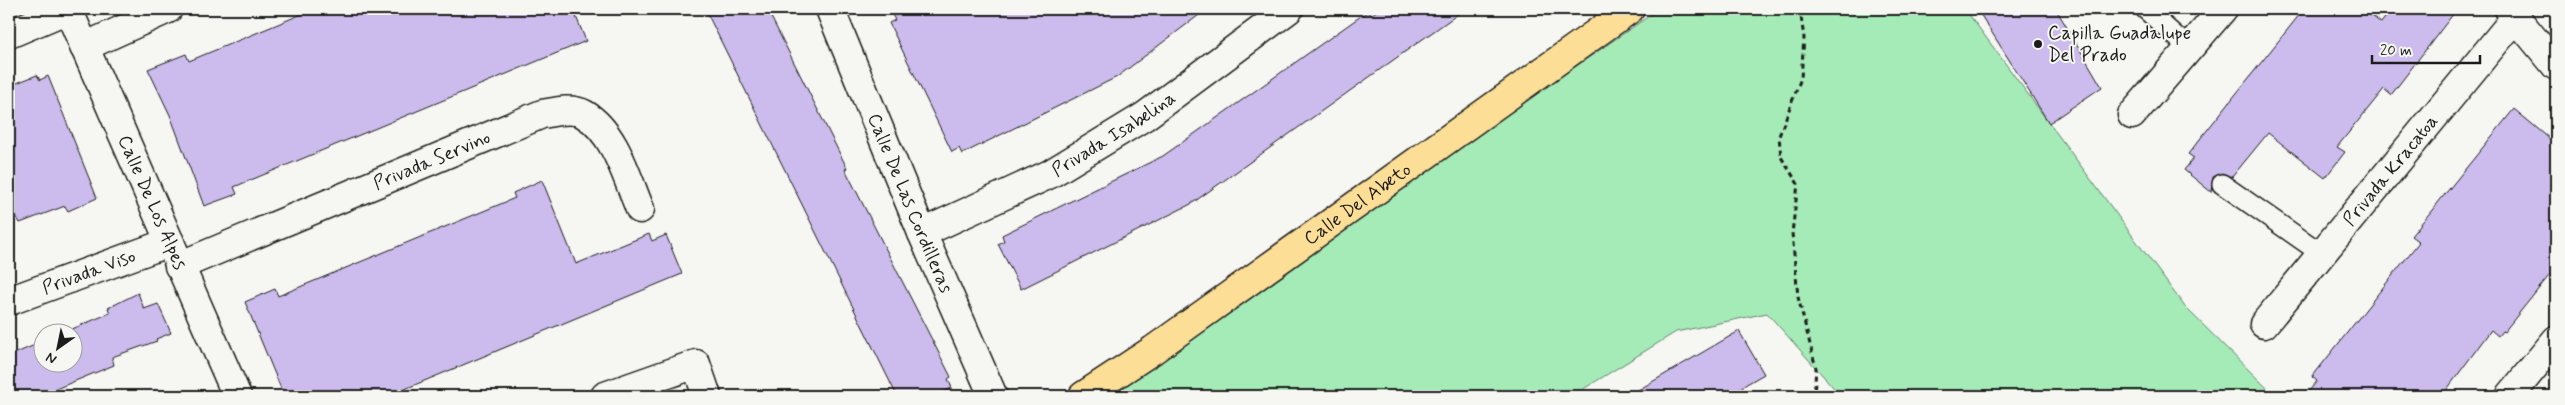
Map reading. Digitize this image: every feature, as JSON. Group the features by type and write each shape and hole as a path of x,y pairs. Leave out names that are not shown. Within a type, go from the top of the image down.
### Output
{"main road":[{"name":"Calle Del Abeto","path":"1083,396 1152,350 1614,13"}],"street":[{"path":"9,34 68,9"},
{"name":"Calle De Los Alpes","path":"68,9 237,396"},
{"path":"84,47 168,9"},
{"name":"Calle De Las Cordilleras","path":"830,9 922,233 993,396"},
{"name":"Privada Isabelina","path":"922,233 1050,174 1137,121 1289,9"},
{"path":"2132,115 2223,9"},
{"path":"2512,13 2556,66"},
{"name":"Privada Kracatoa","path":"2264,324 2322,254 2512,13"},
{"name":"Privada Servino","path":"174,254 542,114 564,110 583,113 600,128 613,146 640,209"},
{"name":"Privada Viso","path":"9,301 174,254"},
{"path":"2510,396 2556,340"},
{"path":"605,396 696,364 707,396"}],"lane":[{"path":"2145,9 2189,48"},
{"path":"2222,184 2322,254"}],"path":[{"path":"1800,9 1804,38 1801,78 1779,136 1781,157 1798,184 1792,233 1798,297 1816,368 1814,396"}],"green space":[{"path":"1659,9 1965,9 2185,307 2275,396 1841,396 1767,313 1676,332 1572,396 1099,396"}],"building":[{"path":"314,9 573,9 586,41 234,187 237,194 204,206 170,115 148,69 186,54 189,61"},
{"path":"705,9 767,9 847,168 845,169 951,377 948,379 952,388 934,396 897,396"},
{"path":"889,9 1207,9 1117,77 962,154 959,148 952,152 889,23 895,20"},
{"path":"1379,9 1465,9 1191,204 1021,289 998,244 1004,241 1002,235 1163,156 1368,11 1371,15"},
{"path":"1977,9 2056,9 2102,87 2049,123"},
{"path":"2304,9 2363,9 2381,23 2392,9 2457,9 2391,95 2384,89 2337,147 2345,152 2325,178 2268,133 2232,177 2222,173 2213,177 2211,192 2184,170 2194,158 2188,154"},
{"path":"37,75 40,80 48,76 97,198 68,211 65,206 20,223 16,216 9,219 9,86"},
{"path":"2514,109 2556,144 2556,242 2551,248 2555,251 2551,257 2553,259 2551,263 2556,267 2504,332 2502,331 2498,336 2491,330 2442,396 2305,396 2317,381 2312,377 2419,242 2411,236"},
{"path":"542,180 576,264 649,234 652,241 666,235 682,274 388,396 284,396 245,302 275,289 278,296 515,198 513,193"},
{"path":"138,293 144,309 158,304 171,333 156,339 157,341 112,357 114,365 46,393 38,396 9,396 9,356 32,346 32,372 82,372 82,325 110,313 108,308"},
{"path":"1739,331 1764,374 1726,396 1628,396"}],"place":[{"name":"Capilla Guadalupe Del Prado","path":"2038,44"}]}
